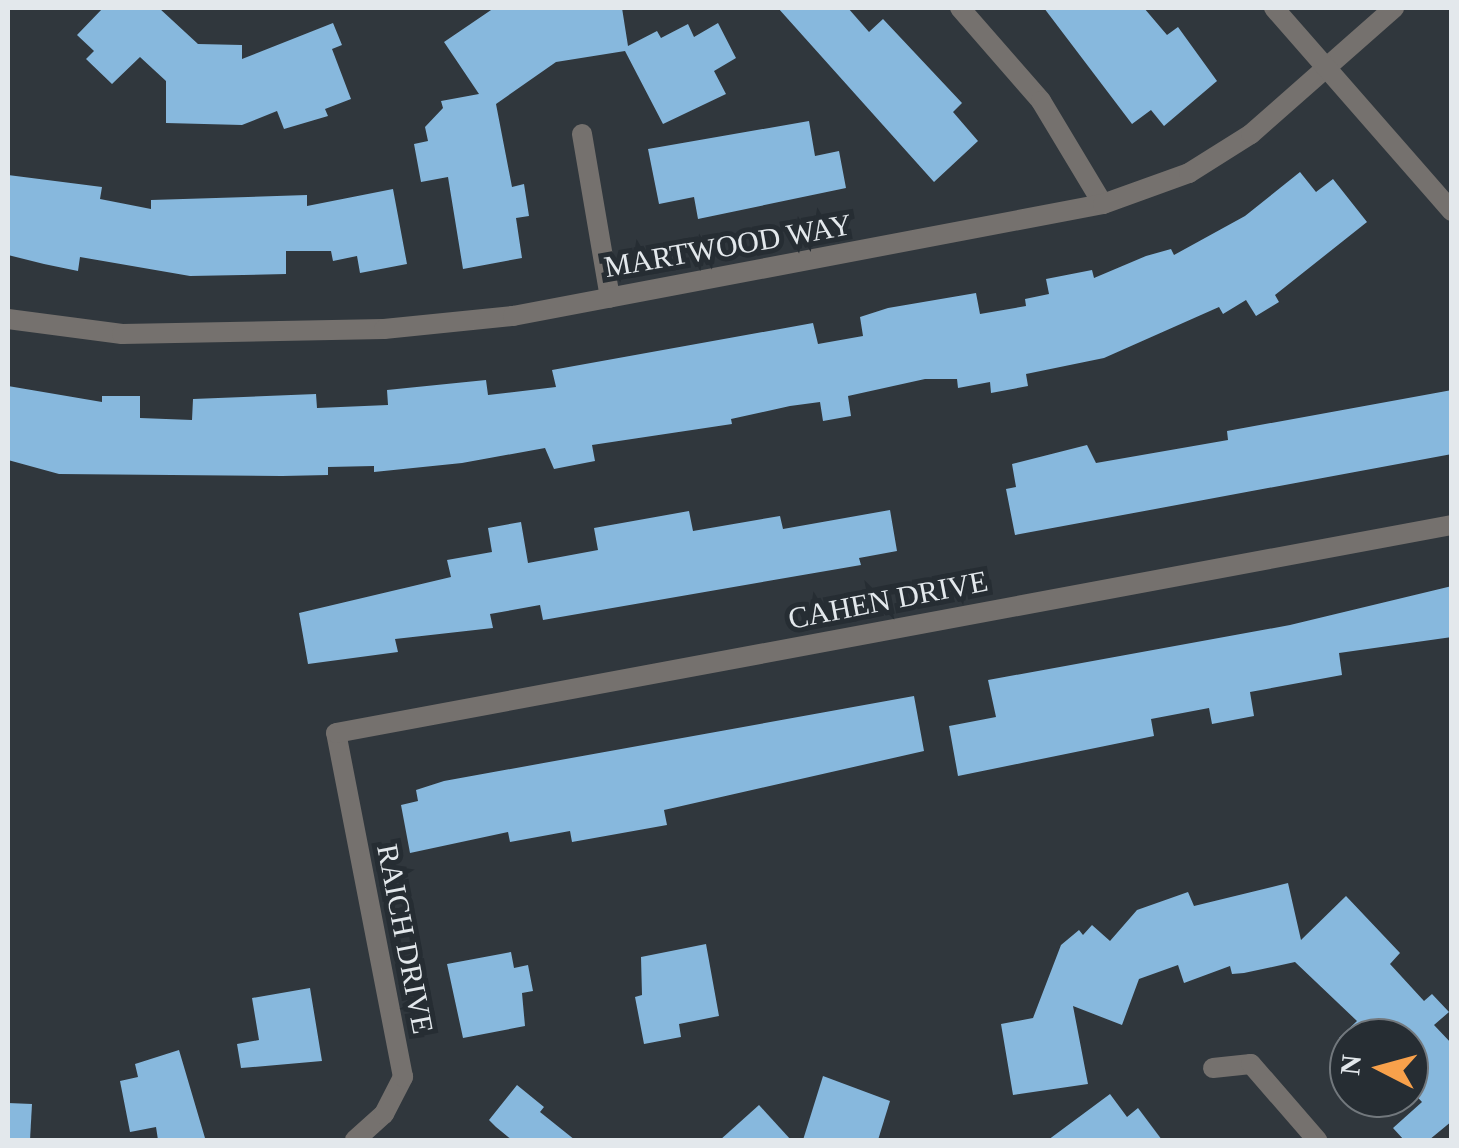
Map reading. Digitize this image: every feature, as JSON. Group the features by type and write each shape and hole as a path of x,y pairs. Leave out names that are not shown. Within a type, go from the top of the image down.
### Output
{"street":[{"path":"960,8 1041,101 1103,204"},
{"path":"1274,8 1452,211"},
{"name":"MARTWOOD WAY","path":"8,319 122,334 325,334 513,316 1103,204 1190,173 1252,134 1394,8"},
{"path":"582,134 610,298"},
{"name":"CAHEN DRIVE","path":"336,733 1452,525"},
{"name":"RAICH DRIVE","path":"336,733 403,1078 384,1114 355,1140"},
{"path":"1213,1068 1251,1064 1317,1140"}],"building":[{"path":"103,8 159,8 198,44 242,45 242,59 333,23 342,45 332,49 351,99 325,109 328,116 284,129 277,111 242,125 166,123 166,81 140,57 112,84 86,59 94,51 77,35"},
{"path":"494,8 622,8 628,46 657,31 661,38 688,24 694,37 718,23 736,58 714,71 726,94 663,124 625,51 556,62 496,104 512,187 524,184 529,216 516,218 522,258 463,269 448,177 421,182 414,144 428,141 425,127 443,108 441,101 479,94 444,42"},
{"path":"778,8 848,8 869,32 883,19 962,103 953,112 978,141 934,182"},
{"path":"1044,8 1144,8 1167,35 1178,27 1217,81 1164,126 1151,110 1132,124"},
{"path":"809,121 815,156 839,151 846,188 698,219 694,197 659,204 648,149"},
{"path":"1300,172 1316,192 1333,179 1367,222 1275,295 1279,302 1256,316 1246,300 1223,314 1219,307 1104,358 1026,374 1028,386 991,393 990,382 958,388 957,379 925,379 848,396 851,416 823,421 820,402 790,406 731,419 732,424 592,445 595,461 554,469 545,448 462,463 374,472 374,466 328,467 328,475 59,474 8,460 8,386 102,402 102,396 140,396 140,418 192,420 193,399 316,394 317,408 388,405 387,390 486,380 488,395 556,387 552,370 813,323 818,344 863,336 860,317 888,308 976,293 980,314 1026,306 1025,299 1049,294 1046,279 1092,270 1094,278 1146,256 1171,249 1174,255 1245,216"},
{"path":"8,175 102,187 100,199 151,209 151,200 307,195 307,206 393,189 407,264 360,273 357,256 333,261 331,251 286,251 286,274 190,276 80,257 78,271 44,264 8,255"},
{"path":"1452,390 1452,454 1015,535 1006,489 1016,487 1012,464 1087,445 1096,463 1228,440 1227,431"},
{"path":"890,510 897,551 859,558 861,565 543,620 540,605 490,614 493,628 395,639 398,652 308,664 299,613 451,577 447,560 492,552 488,528 521,522 528,563 598,550 594,528 689,511 693,531 780,516 783,529"},
{"path":"1452,586 1452,637 1339,653 1342,675 1250,692 1254,716 1212,724 1209,708 1151,719 1154,736 958,776 949,726 996,717 988,680 1290,625"},
{"path":"914,696 924,751 664,810 667,825 572,842 570,831 510,842 508,832 410,853 401,805 418,801 416,790 444,781"},
{"path":"1288,883 1301,940 1346,896 1400,953 1390,964 1424,1001 1432,994 1449,1012 1434,1025 1452,1044 1452,1121 1429,1140 1404,1140 1393,1128 1404,1118 1429,1118 1429,1018 1354,1018 1295,962 1232,974 1230,966 1184,983 1178,965 1139,979 1122,1025 1073,1006 1088,1084 1013,1095 1001,1024 1033,1018 1061,945 1079,930 1083,935 1092,925 1110,941 1137,910 1188,892 1194,906"},
{"path":"706,944 719,1016 679,1024 681,1037 644,1044 635,997 642,995 641,957"},
{"path":"511,952 514,968 528,965 533,991 522,993 525,1026 463,1038 447,964"},
{"path":"310,988 322,1061 241,1068 237,1044 259,1040 252,998"},
{"path":"179,1050 205,1138 158,1140 156,1127 130,1132 120,1081 138,1077 135,1064"},
{"path":"823,1076 890,1101 878,1140 803,1140"},
{"path":"517,1085 544,1107 540,1112 575,1140 512,1140 496,1127 489,1120"},
{"path":"1110,1094 1127,1117 1138,1108 1162,1140 1048,1140"},
{"path":"8,1103 32,1104 30,1140 8,1140"},
{"path":"759,1105 791,1140 720,1140"}]}
